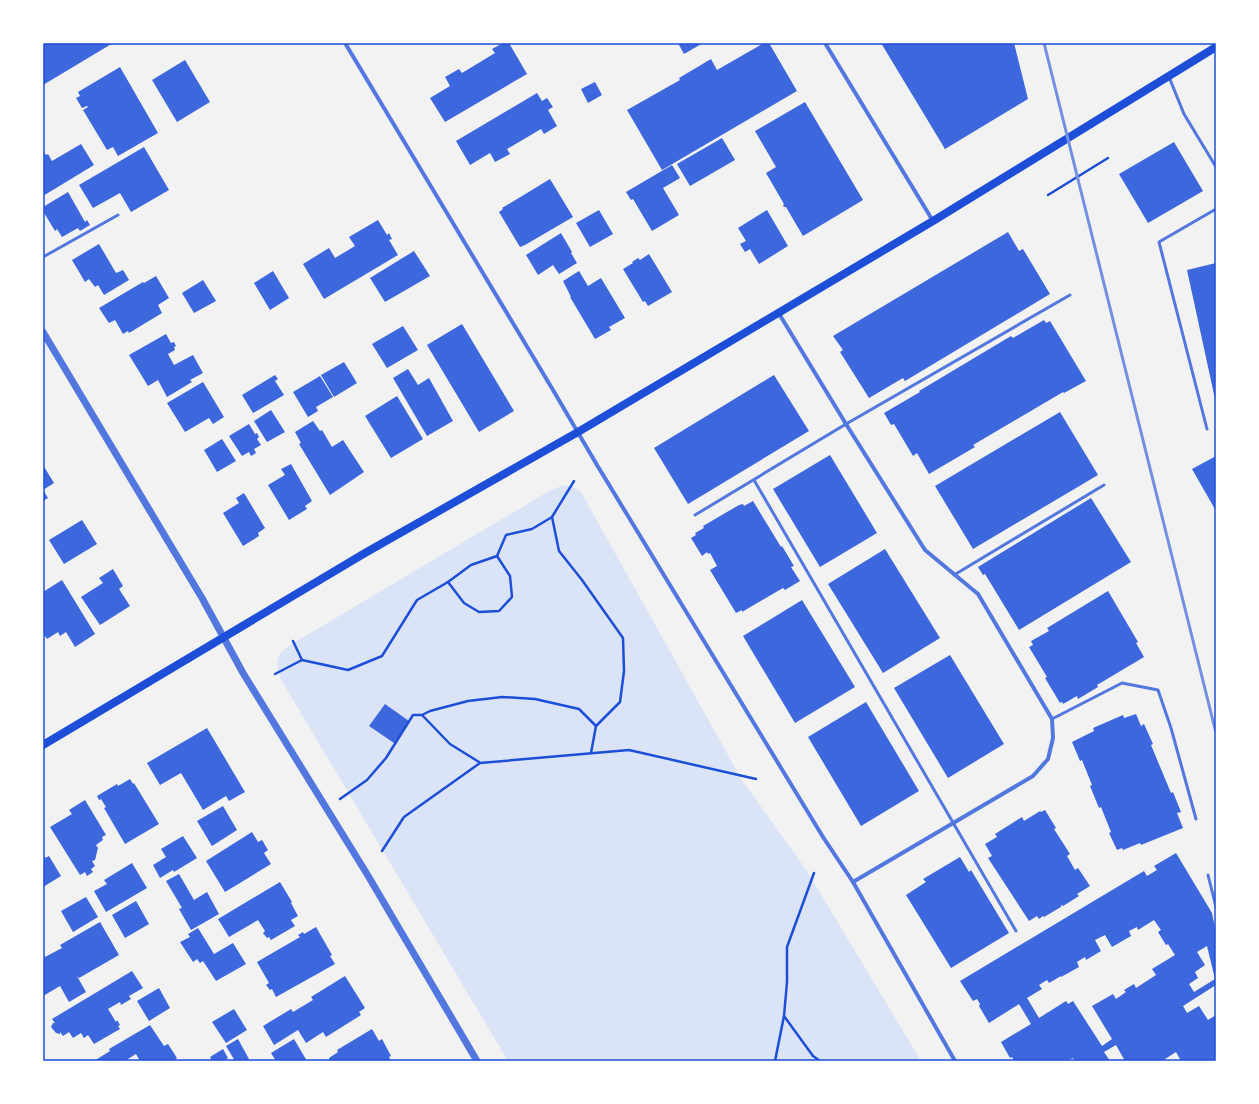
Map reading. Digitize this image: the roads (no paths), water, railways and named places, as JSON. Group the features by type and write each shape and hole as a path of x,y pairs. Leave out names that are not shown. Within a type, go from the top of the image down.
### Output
{"main road":[{"path":"43,745 365,553 578,432 932,221 1168,75 1216,47"}],"street":[{"path":"345,43 823,837 853,882 954,1061"},
{"path":"825,43 932,221"},
{"path":"778,312 925,550 978,594 1052,719 1053,738 1048,759 1033,776 853,882"},
{"path":"43,332 202,598 243,673 368,874 477,1061"}],"lane":[{"path":"1168,75 1184,114 1216,167"},
{"path":"1206,429 1159,242 1216,209"},
{"path":"43,257 118,215"},
{"path":"695,515 846,424 1070,295"},
{"path":"754,480 1016,931"},
{"path":"954,575 1104,485"},
{"path":"1052,719 1122,683 1158,690 1171,728 1196,819"},
{"path":"1208,875 1216,907"}],"railway":[{"path":"1044,43 1216,733"}]}
